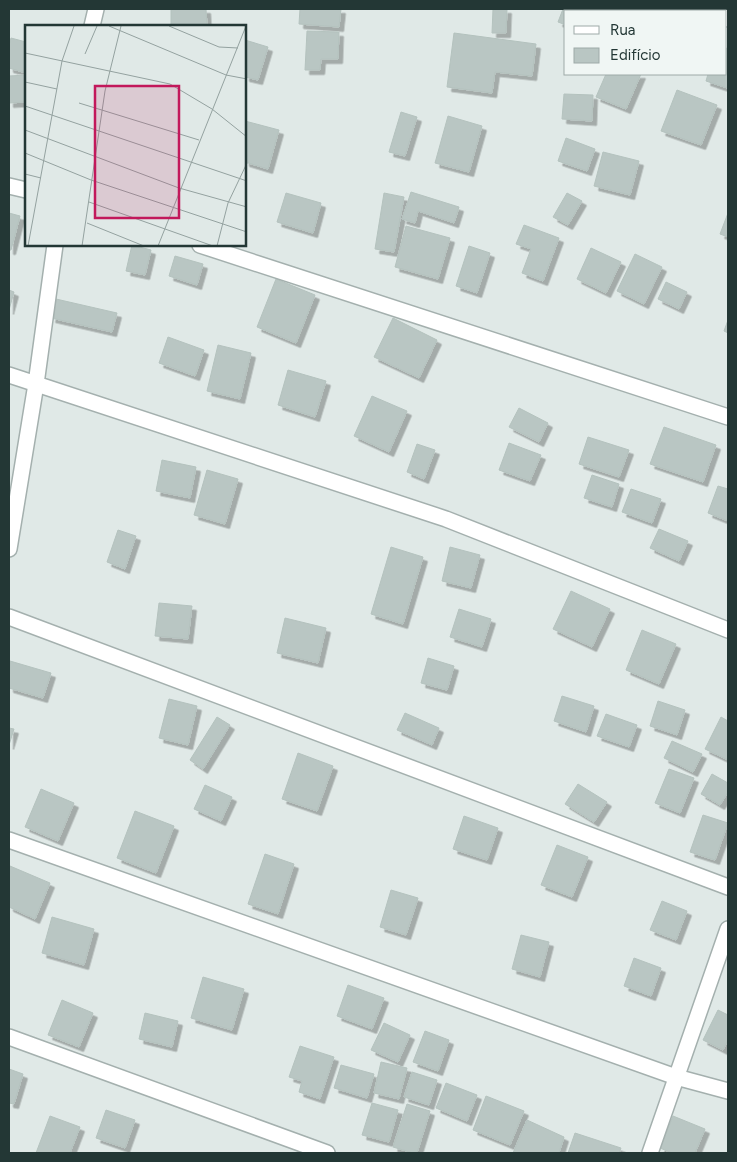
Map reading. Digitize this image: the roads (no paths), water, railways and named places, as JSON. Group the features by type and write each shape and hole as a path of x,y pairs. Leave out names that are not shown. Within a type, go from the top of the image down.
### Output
{"street":[{"path":"92,25 96,9"},
{"path":"9,186 25,190"},
{"path":"9,549 36,384 55,246"},
{"path":"203,246 728,416"},
{"path":"9,375 446,520 728,630"},
{"path":"9,617 728,887"},
{"path":"9,840 676,1077 728,1091"},
{"path":"650,1153 728,929"},
{"path":"9,1037 327,1153"}]}
